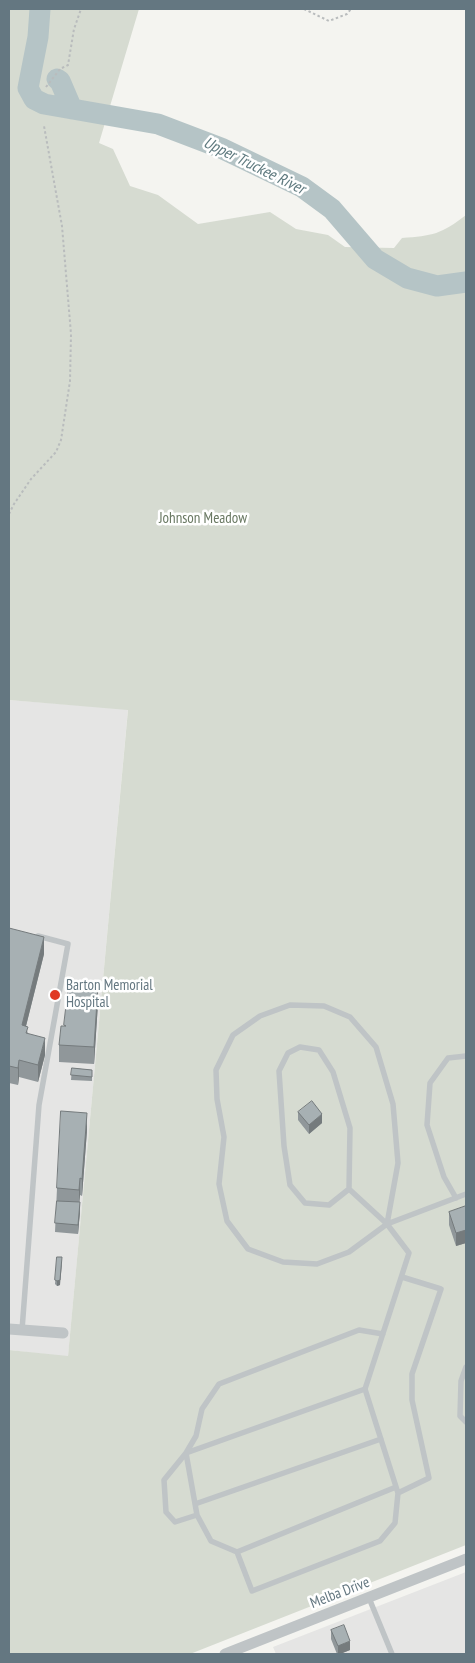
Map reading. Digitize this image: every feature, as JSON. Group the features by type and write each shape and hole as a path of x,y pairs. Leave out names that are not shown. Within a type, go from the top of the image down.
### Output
{"street":[{"path":"9,1329 62,1333"},
{"name":"Melba Drive","path":"225,1654 466,1559"}],"lane":[{"path":"22,1330 39,1105 68,944 34,935"},
{"path":"387,1224 398,1163 393,1104 376,1047 350,1017 324,1006 290,1006 260,1016 233,1035 216,1070 217,1099 224,1137 219,1184 227,1220 248,1249 283,1262 317,1264 349,1252 387,1224 466,1194"},
{"path":"237,1552 252,1591 380,1541 395,1523 397,1490 365,1389 409,1253 387,1224 348,1189 350,1128 333,1072 319,1050 300,1047 288,1053 279,1071 284,1146 290,1185 305,1203 329,1205 348,1189"},
{"path":"456,1198 444,1177 427,1125 430,1083 448,1058 466,1056"},
{"path":"186,1453 197,1515 211,1541 237,1552 429,1478 412,1400 412,1374 441,1290 402,1277"},
{"path":"197,1515 175,1522 166,1512 164,1480 186,1453 196,1436 202,1409 219,1384 359,1330 383,1334"},
{"path":"466,1368 460,1381 460,1416 466,1422"},
{"path":"186,1453 365,1389"},
{"path":"195,1504 381,1439"},
{"path":"369,1598 392,1654"}],"path":[{"path":"46,86 60,69 68,64 74,29 80,9"},
{"path":"304,9 329,21 348,14 351,9"},
{"path":"9,514 31,479 56,452 61,440 70,381 70,334 62,226 44,126"}],"shaded area":[{"name":"Barton Memorial Hospital","path":"9,700 128,709 68,1357 9,1350"},
{"path":"466,1572 466,1654 276,1654 273,1647"}],"green space":[{"name":"Johnson Meadow","path":"9,9 139,9 99,143 113,149 130,186 158,195 198,224 270,212 296,229 328,235 345,247 394,248 402,238 436,233 466,215 466,1545 190,1654 9,1654 9,1350 68,1356 128,710 9,700"}],"building":[{"path":"9,928 44,937 22,1025 28,1027 26,1033 45,1038 38,1065 19,1060 18,1068 9,1066"},
{"path":"69,984 98,986 94,1047 59,1045 61,1026 66,1026 64,1025"},
{"path":"72,1068 92,1070 92,1077 71,1075"},
{"path":"312,1101 322,1114 309,1125 298,1112"},
{"path":"61,1111 87,1113 82,1179 80,1178 79,1190 57,1188"},
{"path":"57,1201 80,1202 78,1225 55,1223"},
{"path":"466,1206 466,1230 456,1233 449,1212"},
{"path":"57,1257 62,1257 60,1280 57,1281 55,1280"},
{"path":"344,1625 350,1641 338,1646 331,1630"}],"waterway":[{"name":"Upper Truckee River","path":"40,9 38,37 28,88 34,99 44,104 158,124 221,148 302,187 332,209 375,259 407,278 437,286 466,282"},
{"name":"Upper Truckee River","path":"57,79 60,81 72,109"}],"place":[{"name":"Barton Memorial Hospital","path":"55,995"}]}
